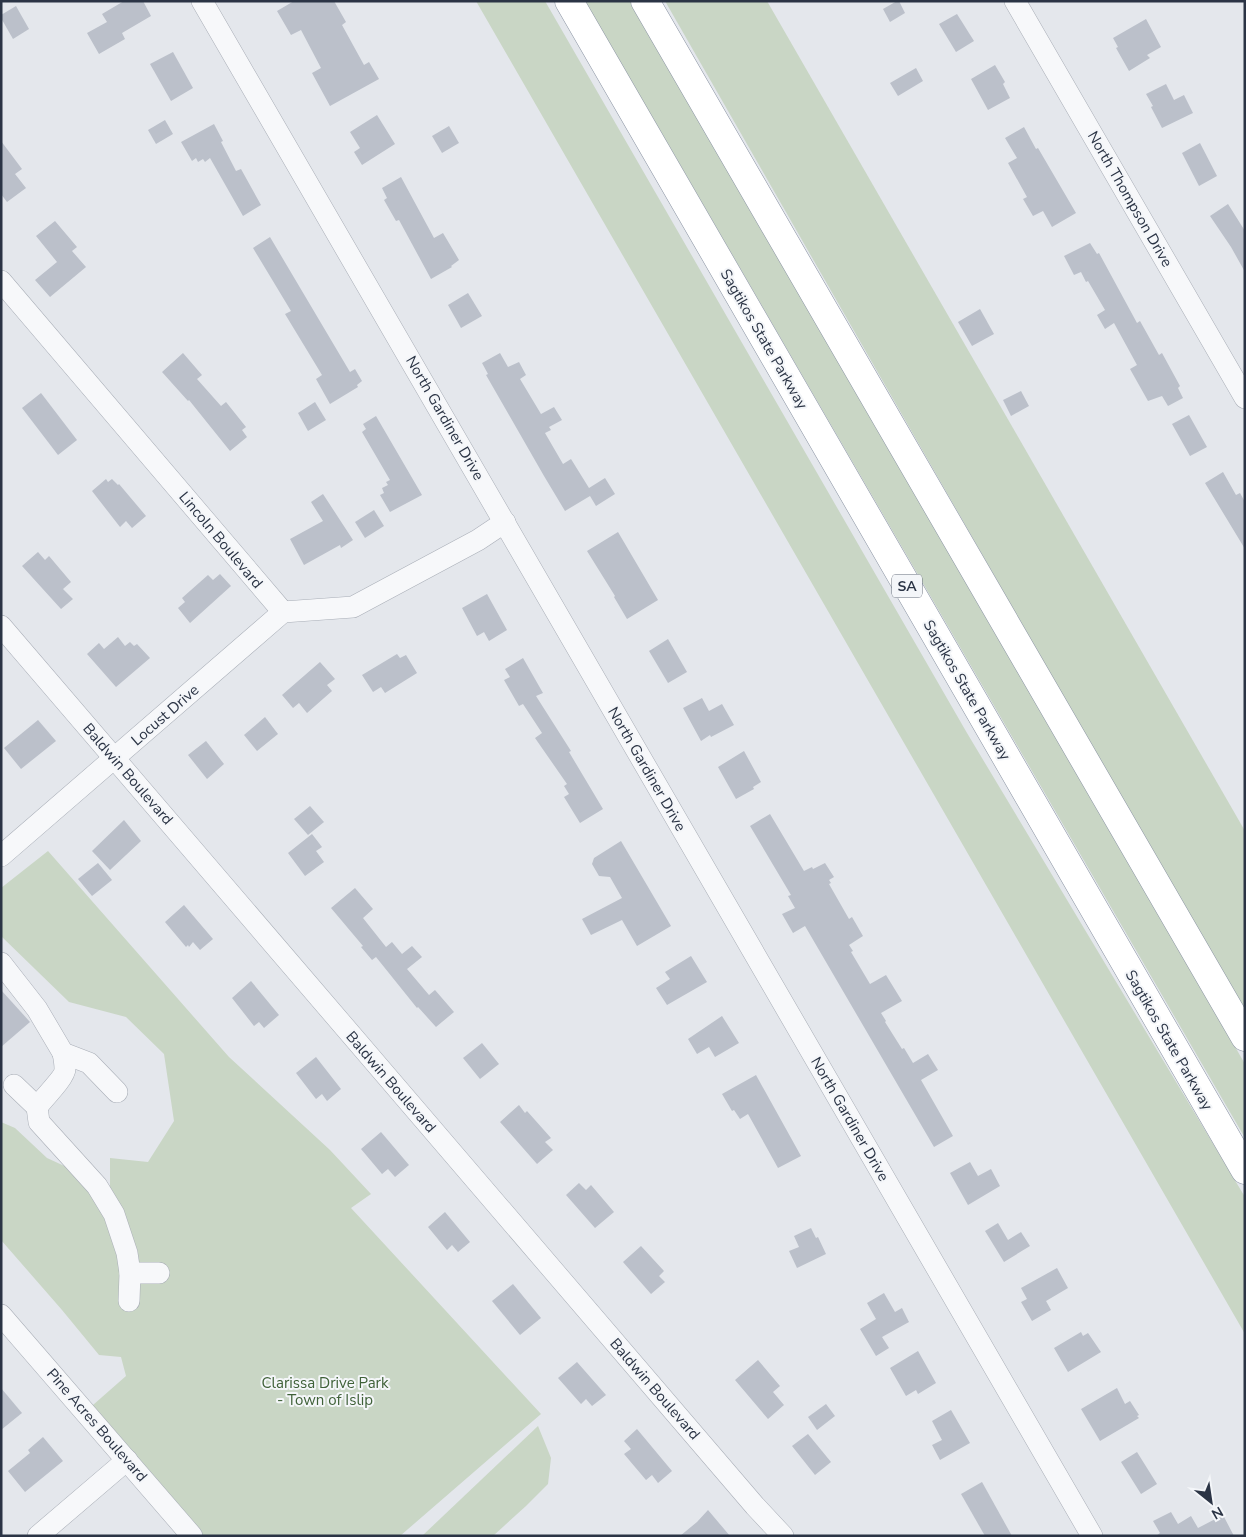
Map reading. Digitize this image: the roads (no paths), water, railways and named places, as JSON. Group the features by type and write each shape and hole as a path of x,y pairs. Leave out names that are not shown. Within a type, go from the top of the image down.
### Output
{"highway":[{"name":"Sagtikos State Parkway","path":"569,1 1245,1170"},
{"path":"646,1 1245,1037"}],"street":[{"name":"North Gardiner Drive","path":"202,1 1092,1536"},
{"name":"North Thompson Drive","path":"1015,1 1245,398"},
{"name":"Lincoln Boulevard","path":"1,281 283,612"},
{"path":"283,612 353,607 478,540 505,522"},
{"name":"Locust Drive","path":"1,856 283,612"},
{"name":"Baldwin Boulevard","path":"1,626 748,1498 783,1536"},
{"path":"1,963 38,1009 63,1053 65,1070 38,1107 38,1122 97,1186 114,1214 127,1253 130,1273 129,1301"},
{"path":"63,1053 90,1063 117,1092"},
{"path":"14,1084 38,1107"},
{"path":"130,1273 159,1273"},
{"name":"Pine Acres Boulevard","path":"1,1315 192,1536"},
{"path":"38,1536 127,1460"}],"park label":[{"name":"Clarissa Drive Park - Town of Islip","path":"325,1392"}]}
